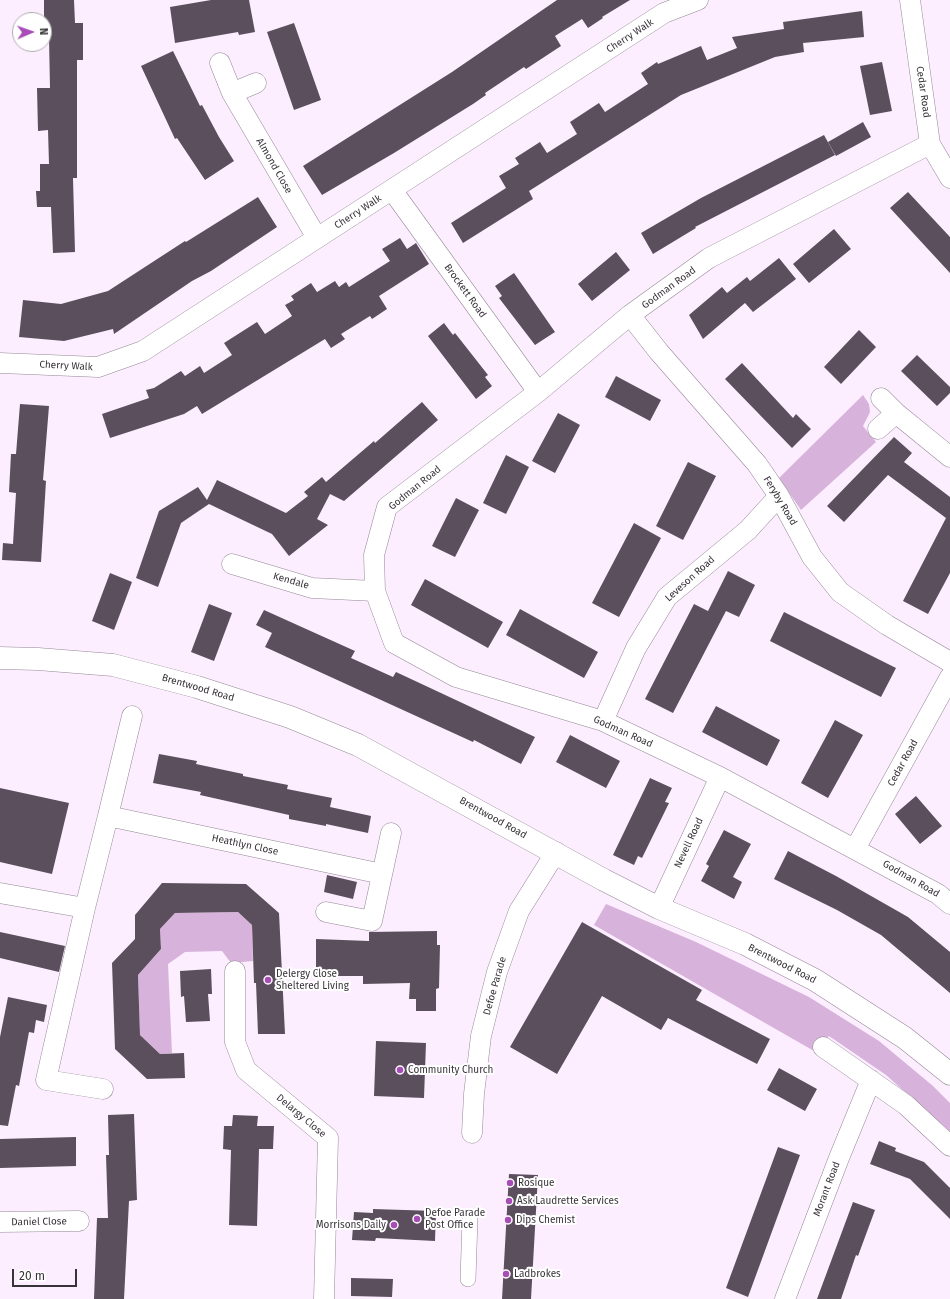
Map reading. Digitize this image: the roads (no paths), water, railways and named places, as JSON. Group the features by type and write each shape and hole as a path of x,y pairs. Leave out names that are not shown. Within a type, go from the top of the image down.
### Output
{"street":[{"name":"Cherry Walk","path":"0,363 98,367 143,351 664,13 698,0"},
{"name":"Cedar Road","path":"910,0 930,144 950,178"},
{"name":"Almond Close","path":"220,63 232,93 317,238"},
{"path":"232,93 256,83"},
{"name":"Godman Road","path":"930,144 709,258 630,315 538,392 388,507 374,555 375,591 394,643 456,677 603,721 720,777 938,894 950,904"},
{"name":"Brockett Road","path":"392,190 538,392"},
{"name":"Feryby Road","path":"630,315 659,352 757,464 779,496 812,557 840,592 887,626 950,662"},
{"path":"881,398 950,457"},
{"path":"878,429 896,412"},
{"name":"Leveson Road","path":"603,721 636,648 667,597 748,530 779,496"},
{"name":"Kendale","path":"232,564 312,588 375,591"},
{"name":"Brentwood Road","path":"0,658 38,659 113,665 197,687 290,717 358,745 659,908 745,944 815,980 905,1038 950,1074"},
{"name":"Cedar Road","path":"855,849 950,677"},
{"path":"103,1089 46,1080 84,908 132,716"},
{"name":"Nevell Road","path":"659,908 720,777"},
{"name":"Heathlyn Close","path":"108,816 382,874"},
{"path":"326,912 372,921 391,833"},
{"name":"Defoe Parade","path":"472,1133 474,1094 481,1036 497,972 519,911 556,852"},
{"path":"0,893 84,908"},
{"name":"Delargy Close","path":"235,971 236,1042 246,1070 328,1138 324,1299"},
{"path":"823,1047 906,1105 950,1146"},
{"name":"Morant Road","path":"785,1299 839,1158 871,1080"},
{"path":"468,1279 470,1219"},
{"name":"Daniel Close","path":"0,1222 79,1221"}],"place":[{"name":"Delergy Close Sheltered Living","path":"268,980"},
{"name":"Community Church","path":"400,1070"},
{"name":"Rosique","path":"510,1183"},
{"name":"Ask Laudrette Services","path":"509,1201"},
{"name":"Defoe Parade Post Office","path":"417,1219"},
{"name":"Dips Chemist","path":"508,1220"},
{"name":"Morrisons Daily","path":"394,1225"},
{"name":"Ladbrokes","path":"506,1274"}]}
